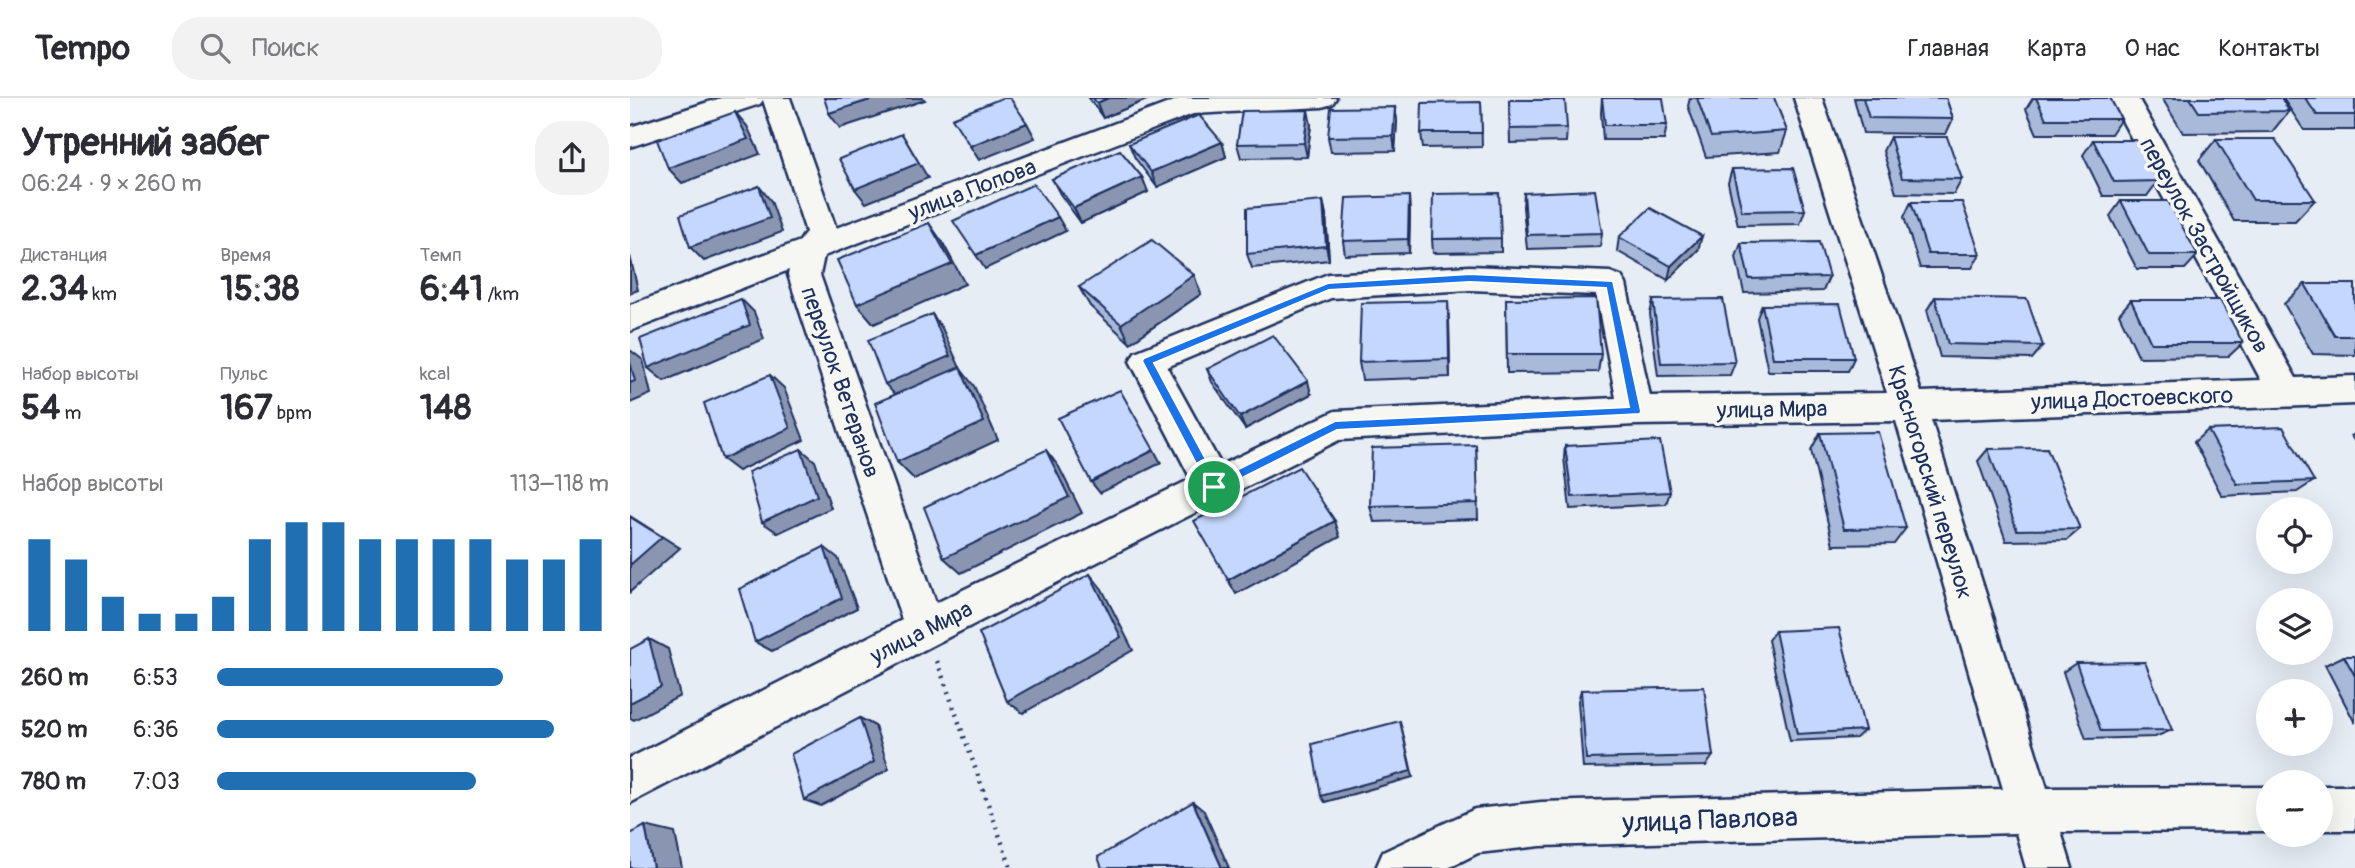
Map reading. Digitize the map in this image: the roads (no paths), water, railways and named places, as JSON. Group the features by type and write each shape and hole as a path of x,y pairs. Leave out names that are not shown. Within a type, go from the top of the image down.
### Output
{"street":[{"path":"630,137 750,98"},
{"name":"переулок Ветеранов","path":"776,98 822,233 810,251 804,275 925,629"},
{"name":"улица Попова","path":"630,318 1190,105 1322,98"},
{"name":"Красногорский переулок","path":"1808,98 1909,407 2049,868"},
{"name":"переулок Застройщиков","path":"2124,98 2286,393"},
{"path":"1214,487 1147,361 1328,286 1470,278 1610,284 1636,411"},
{"name":"улица Достоевского","path":"1909,407 2355,390"},
{"name":"улица Мира","path":"630,782 925,629 1335,426 1636,411 1909,407"},
{"name":"улица Павлова","path":"1399,868 1475,831 1541,824 2031,810 2256,808"},
{"path":"2333,808 2355,808"}]}
